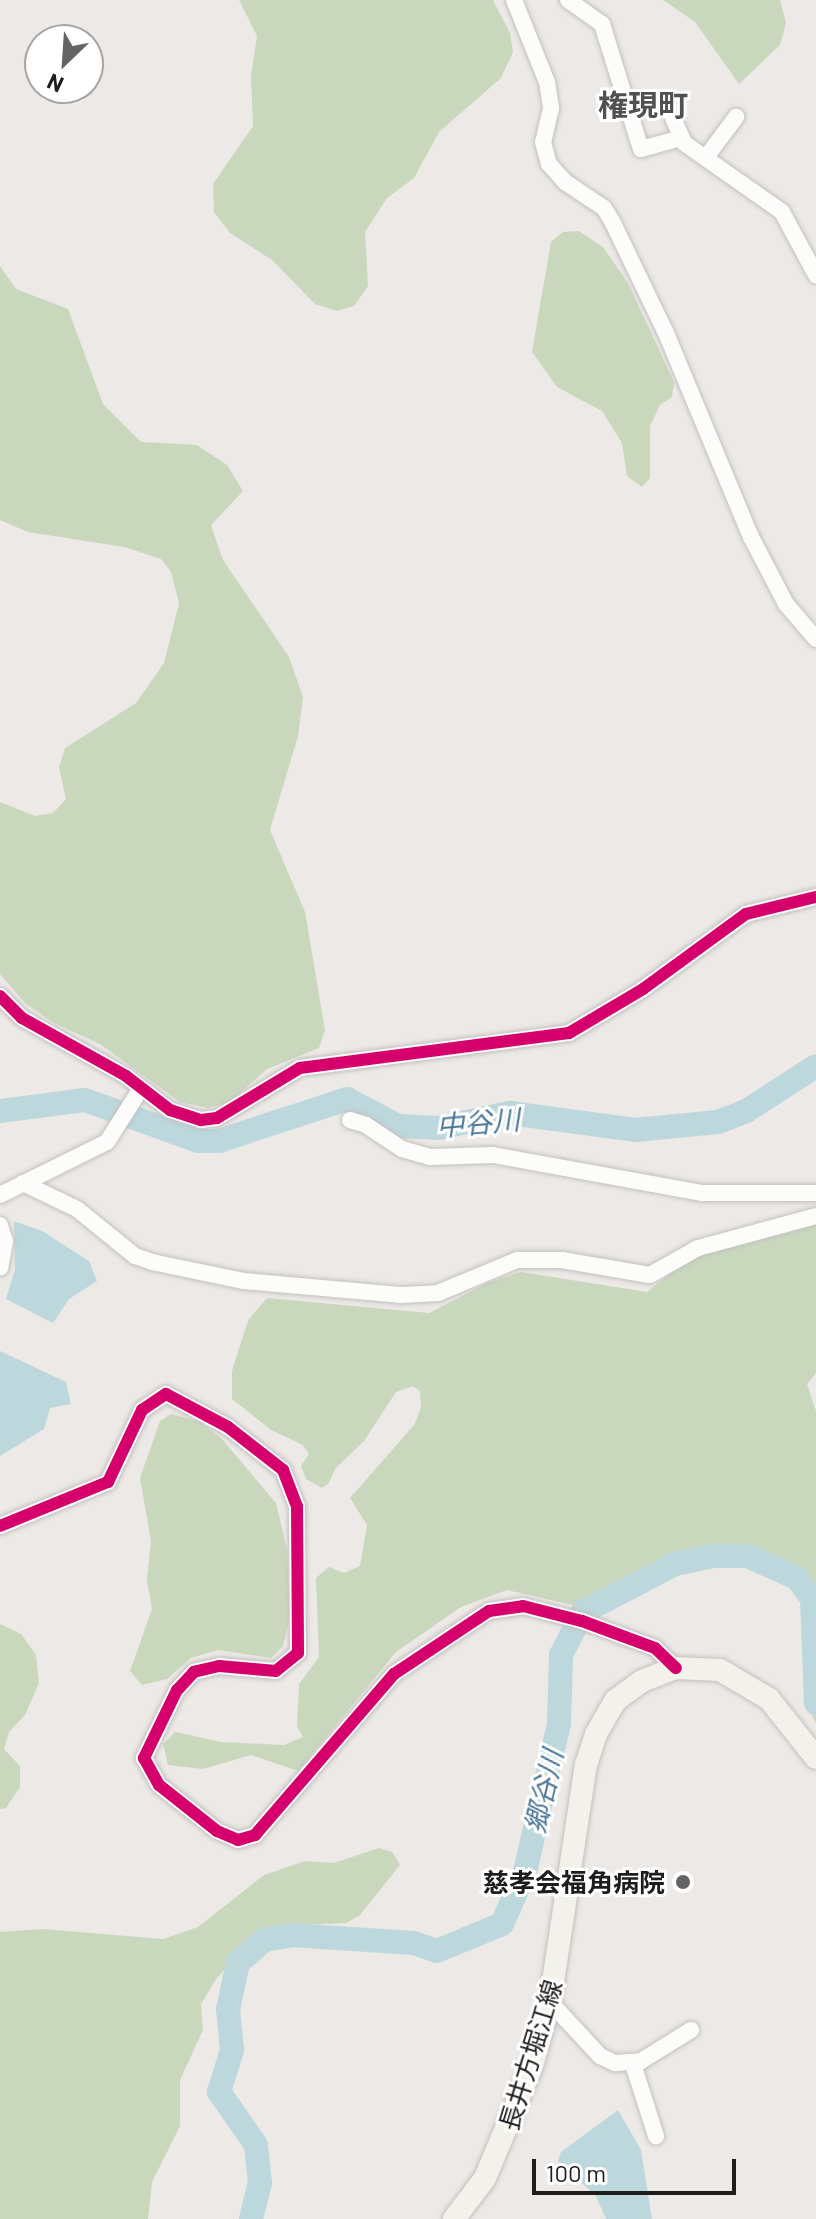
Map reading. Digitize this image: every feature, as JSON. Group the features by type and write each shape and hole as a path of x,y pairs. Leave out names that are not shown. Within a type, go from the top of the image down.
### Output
{"main road":[{"name":"長井方堀江線","path":"454,2219 502,2146 550,2002 590,1749 616,1700 642,1681 676,1668 720,1670 755,1686 816,1758"}],"street":[{"path":"514,0 547,82 551,108 543,142 549,164 565,182 604,208 613,223 666,333 751,537 786,604 816,639"},
{"path":"568,0 602,24 641,149 681,138"},
{"path":"707,156 736,117"},
{"path":"673,118 681,138 782,212 816,275"},
{"path":"0,996 22,1018 103,1062 136,1096 178,1113 217,1118 300,1068 569,1033 634,995 746,914 816,897"},
{"path":"0,1195 93,1151 120,1125 136,1096"},
{"path":"350,1120 402,1149 430,1157 493,1155 703,1193 816,1193"},
{"path":"23,1183 77,1209 135,1256 152,1262 244,1281 402,1295 438,1293 517,1260 562,1260 650,1275 698,1248 816,1216"},
{"path":"0,1225 5,1241 0,1268"},
{"path":"0,1526 108,1482 142,1410 166,1394 216,1419 283,1470 297,1506 298,1653 276,1671 219,1666 194,1672 177,1690 144,1758 159,1785 217,1831 238,1840 255,1835 368,1700 418,1653 500,1608 523,1606 582,1621 655,1648 676,1668"},
{"path":"550,2002 600,2056 633,2064 691,2030"},
{"path":"633,2064 656,2136"}],"green space":[{"path":"239,0 493,0 510,33 513,52 501,78 439,132 414,178 387,198 365,232 368,286 354,306 337,311 315,304 272,260 230,233 214,212 213,184 253,126 251,76 257,36"},
{"path":"663,0 780,0 786,23 780,45 739,84 695,22"},
{"path":"579,231 603,247 628,283 674,382 672,397 660,405 650,426 650,478 642,487 627,476 622,443 602,411 557,387 532,352 551,242 563,232"},
{"path":"0,266 16,289 68,309 103,404 141,442 197,445 227,465 243,491 211,525 223,560 289,657 303,697 298,736 270,830 305,912 325,1030 319,1048 267,1069 230,1102 208,1108 180,1102 100,1044 56,1024 26,1004 0,974 0,802 35,816 53,813 66,799 59,767 65,748 136,703 164,663 179,603 171,572 161,559 124,547 28,532 0,520"},
{"path":"816,1222 816,1373 807,1384 816,1411 816,1723 809,1710 810,1604 796,1581 748,1560 681,1567 590,1609 507,1590 461,1607 396,1652 298,1771 251,1755 203,1769 168,1765 163,1744 175,1732 221,1742 284,1745 303,1737 297,1726 299,1684 319,1657 316,1578 329,1567 344,1573 360,1566 367,1525 350,1498 414,1425 421,1408 420,1391 413,1386 396,1392 364,1441 336,1468 328,1484 322,1488 306,1479 301,1466 309,1454 303,1445 271,1430 232,1399 232,1371 241,1342 249,1319 267,1298 429,1313 489,1282 521,1272 647,1292 693,1256"},
{"path":"171,1414 200,1422 221,1438 276,1503 287,1550 290,1617 283,1646 271,1658 218,1650 191,1658 167,1679 142,1685 130,1671 152,1609 147,1580 151,1541 140,1478 160,1421"},
{"path":"0,1624 21,1634 36,1655 39,1683 25,1715 9,1732 4,1749 20,1766 20,1787 6,1808 0,1809"},
{"path":"379,1848 392,1852 400,1865 360,1915 346,1923 277,1926 258,1933 216,1979 201,2004 203,2030 180,2080 180,2126 152,2182 148,2219 0,2219 0,1932 43,1929 163,1939 198,1927 264,1875 305,1861 334,1863"}],"water":[{"path":"14,1221 42,1231 89,1261 97,1281 69,1299 53,1323 6,1299 15,1269"},
{"path":"0,1351 66,1382 71,1404 50,1408 44,1429 0,1456"},
{"path":"618,2110 641,2150 652,2219 606,2219 596,2196 558,2161 561,2152"}],"waterway":[{"name":"中谷川","path":"0,1111 85,1100 198,1141 219,1141 347,1099 398,1126 438,1128 510,1113 635,1130 718,1122 746,1111 816,1066"},
{"name":"郷谷川","path":"251,2219 260,2183 256,2145 219,2092 232,2050 228,2009 238,1963 264,1940 291,1935 414,1943 437,1951 502,1924 525,1872 559,1723 561,1655 583,1612 675,1564 712,1556 747,1556 797,1578 812,1599 816,1703"}],"cycle path":[{"path":"0,996 22,1018 126,1076 170,1110 201,1120 217,1118 300,1068 569,1033 643,989 746,914 816,897"},
{"path":"0,1526 108,1482 142,1410 166,1394 228,1427 283,1470 297,1506 298,1653 276,1671 219,1666 194,1672 177,1690 144,1758 159,1785 217,1831 238,1840 255,1835 394,1674 489,1611 523,1606 582,1621 655,1648 676,1668"}],"place":[{"name":"慈孝会福角病院","path":"683,1882"}],"district":[{"name":"権現町","path":"643,104"}]}
